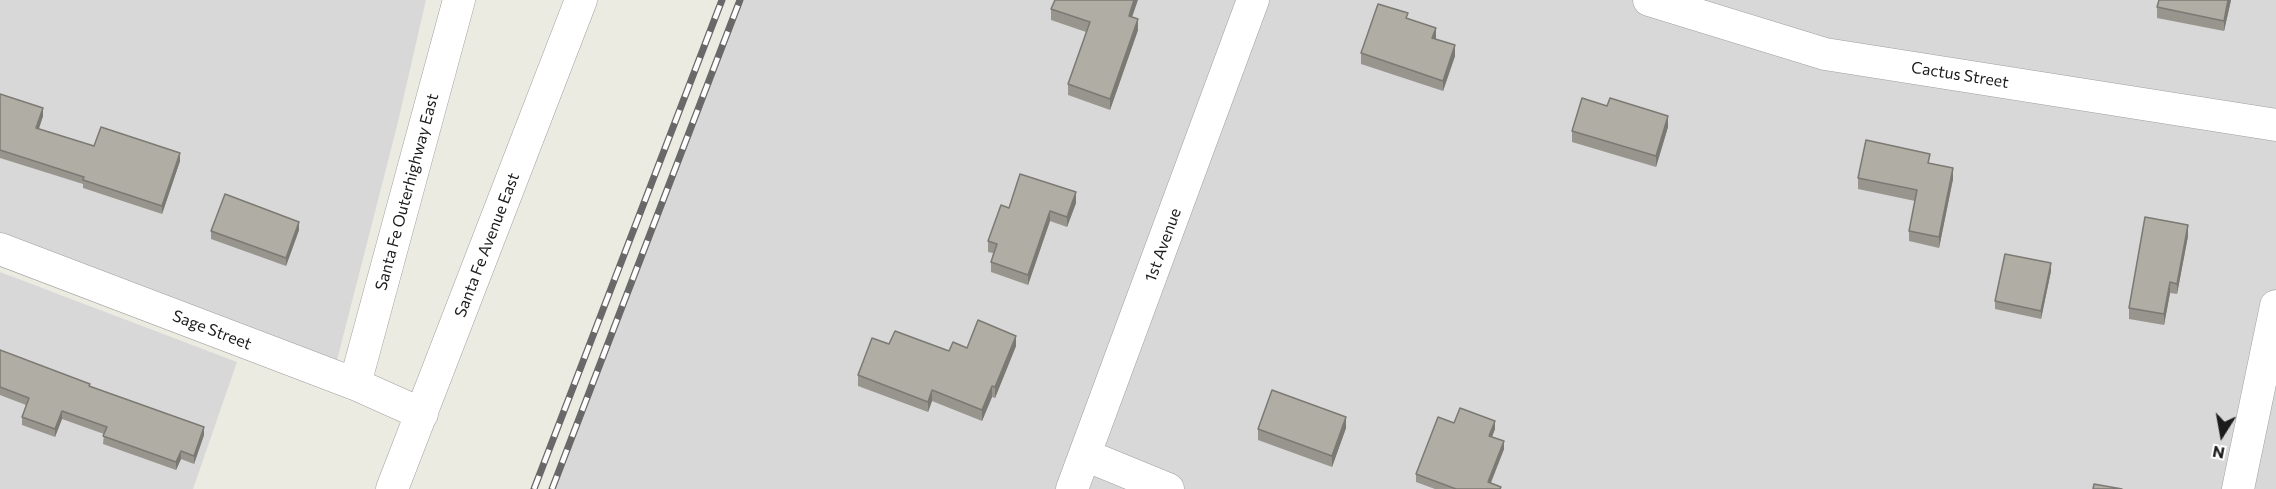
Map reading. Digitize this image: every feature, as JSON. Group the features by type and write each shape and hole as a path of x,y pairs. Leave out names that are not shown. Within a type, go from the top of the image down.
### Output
{"street":[{"name":"Santa Fe Outerhighway East","path":"355,384 459,0"},
{"name":"Santa Fe Avenue East","path":"392,489 581,0"},
{"name":"1st Avenue","path":"1072,489 1253,0"},
{"name":"Cactus Street","path":"1649,0 1825,54 2276,125"},
{"name":"Sage Street","path":"0,249 355,384 422,414"},
{"path":"2238,489 2276,306"},
{"path":"1085,455 1168,489"}],"shaded area":[{"path":"0,0 426,0 397,126 336,364 0,234"},
{"path":"740,0 2276,0 2276,489 552,489"},
{"path":"0,272 237,362 193,489 0,489"}],"building":[{"path":"1055,0 1134,0 1129,16 1138,19 1110,99 1068,84 1090,22 1051,9"},
{"path":"2159,0 2228,0 2224,21 2157,7"},
{"path":"1378,4 1408,13 1406,18 1436,28 1432,38 1455,45 1443,81 1361,53"},
{"path":"0,94 43,108 36,128 94,146 101,127 180,153 162,206 83,180 84,177 0,150"},
{"path":"1582,98 1607,106 1610,98 1668,116 1656,156 1572,131"},
{"path":"1866,140 1930,154 1928,163 1953,168 1939,237 1909,231 1917,190 1858,178"},
{"path":"1020,174 1076,192 1067,217 1050,211 1028,275 991,262 997,244 988,241 1001,205 1009,208"},
{"path":"225,194 299,222 286,258 211,231"},
{"path":"2145,217 2188,225 2177,284 2170,282 2164,314 2129,308"},
{"path":"2005,254 2051,263 2041,311 1995,301"},
{"path":"978,320 1016,336 995,387 992,386 982,410 932,390 928,402 858,375 872,338 889,344 895,331 949,351 953,342 967,348"},
{"path":"0,350 90,384 89,386 204,427 194,456 181,451 176,462 103,436 107,427 62,411 55,429 22,417 29,398 0,387"},
{"path":"1272,390 1346,417 1332,456 1258,429"},
{"path":"1460,408 1495,421 1489,436 1504,441 1488,482 1501,487 1500,489 1456,489 1416,474 1438,417 1454,423"},
{"path":"2094,484 2122,489 2093,489"}],"railway":[{"path":"534,489 722,0"},
{"path":"552,489 740,0"}]}
